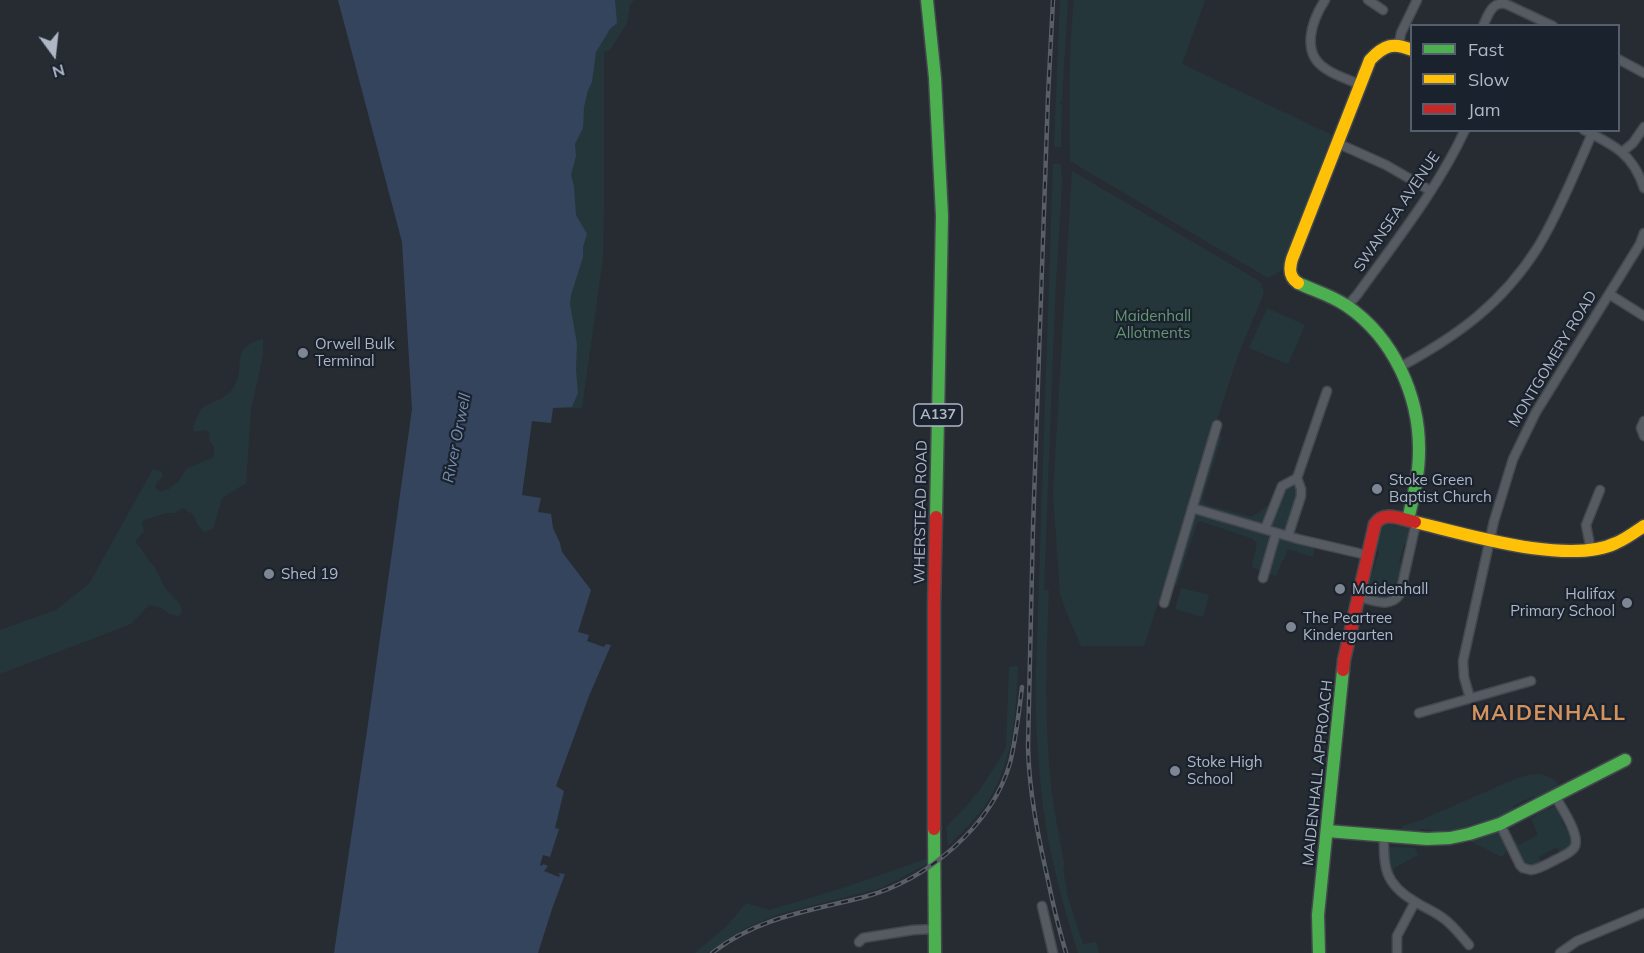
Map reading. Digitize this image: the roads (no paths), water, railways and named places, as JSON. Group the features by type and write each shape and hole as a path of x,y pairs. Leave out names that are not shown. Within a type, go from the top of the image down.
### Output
{"street":[{"name":"WHERSTEAD ROAD","path":"927,0 936,78 942,216 934,606 934,953"},
{"path":"1325,0 1311,31 1310,45 1316,60 1325,69 1361,85"},
{"path":"1368,0 1383,10"},
{"path":"1399,44 1401,33 1417,0"},
{"path":"1484,24 1490,11 1495,5 1501,3 1549,24"},
{"path":"1358,597 1391,603 1400,594 1419,460 1414,406 1400,367 1374,330 1347,306 1323,292 1295,282 1290,275 1290,267 1370,60 1379,50 1390,45 1399,44 1410,49"},
{"path":"1620,60 1644,74"},
{"path":"1623,152 1633,143 1644,127"},
{"name":"SWANSEA AVENUE","path":"1347,306 1431,192 1464,132"},
{"path":"1400,367 1436,347 1465,327 1509,285 1524,267 1546,232 1588,132 1623,152 1634,166 1644,188"},
{"path":"1337,143 1386,165 1431,192"},
{"name":"MONTGOMERY ROAD","path":"1470,698 1464,677 1463,661 1494,521 1514,459 1536,412 1640,244 1644,233"},
{"path":"1609,294 1644,316"},
{"path":"1288,536 1301,496 1297,478 1327,391"},
{"path":"1644,421 1641,428 1644,435"},
{"path":"1164,603 1217,425"},
{"path":"1265,529 1282,486 1297,478"},
{"path":"1591,550 1586,525 1600,490"},
{"path":"1192,508 1276,533 1368,555"},
{"name":"MAIDENHALL APPROACH","path":"1319,953 1318,915 1344,660 1377,520 1388,516 1412,522"},
{"path":"1412,522 1491,540 1573,552 1615,544 1644,526"},
{"path":"1263,578 1276,533"},
{"path":"1419,713 1531,681"},
{"path":"1327,831 1427,839 1450,838 1476,832 1500,824 1624,760"},
{"path":"1500,824 1520,865 1531,870 1542,867 1568,853 1576,844 1576,836 1555,796"},
{"path":"1384,836 1384,860 1387,874 1400,892 1442,917 1469,945"},
{"path":"1397,953 1397,936 1415,902"},
{"path":"1042,906 1053,953"},
{"path":"1560,953 1577,941 1644,913"},
{"path":"859,942 863,938 934,929"}],"water":[{"name":"River Orwell","path":"338,0 615,0 617,23 610,29 596,52 592,82 584,107 583,128 575,144 576,156 571,175 576,215 587,234 570,304 577,344 578,393 572,407 553,408 551,423 532,421 522,495 541,498 538,512 551,514 553,528 562,552 591,590 578,632 589,635 587,641 604,647 606,644 611,645 589,696 556,786 564,791 555,828 559,829 550,857 543,855 540,865 548,866 544,871 559,877 558,873 565,874 538,953 334,953 412,409 402,242"}],"railway":[{"path":"1053,0 1033,527 1028,746 1032,797 1038,830 1066,953"},
{"path":"712,953 766,923 887,889 933,864 954,848 988,808 1001,786 1012,754 1022,687"}],"place":[{"name":"Orwell Bulk Terminal","path":"303,353"},
{"name":"Stoke Green Baptist Church","path":"1377,489"},
{"name":"Shed 19","path":"269,574"},
{"name":"Maidenhall","path":"1340,589"},
{"name":"Halifax Primary School","path":"1627,603"},
{"name":"The Peartree Kindergarten","path":"1291,627"},
{"name":"Stoke High School","path":"1175,771"}],"district":[{"name":"MAIDENHALL","path":"1549,714"}],"park label":[{"name":"Maidenhall Allotments","path":"1153,324"}]}
